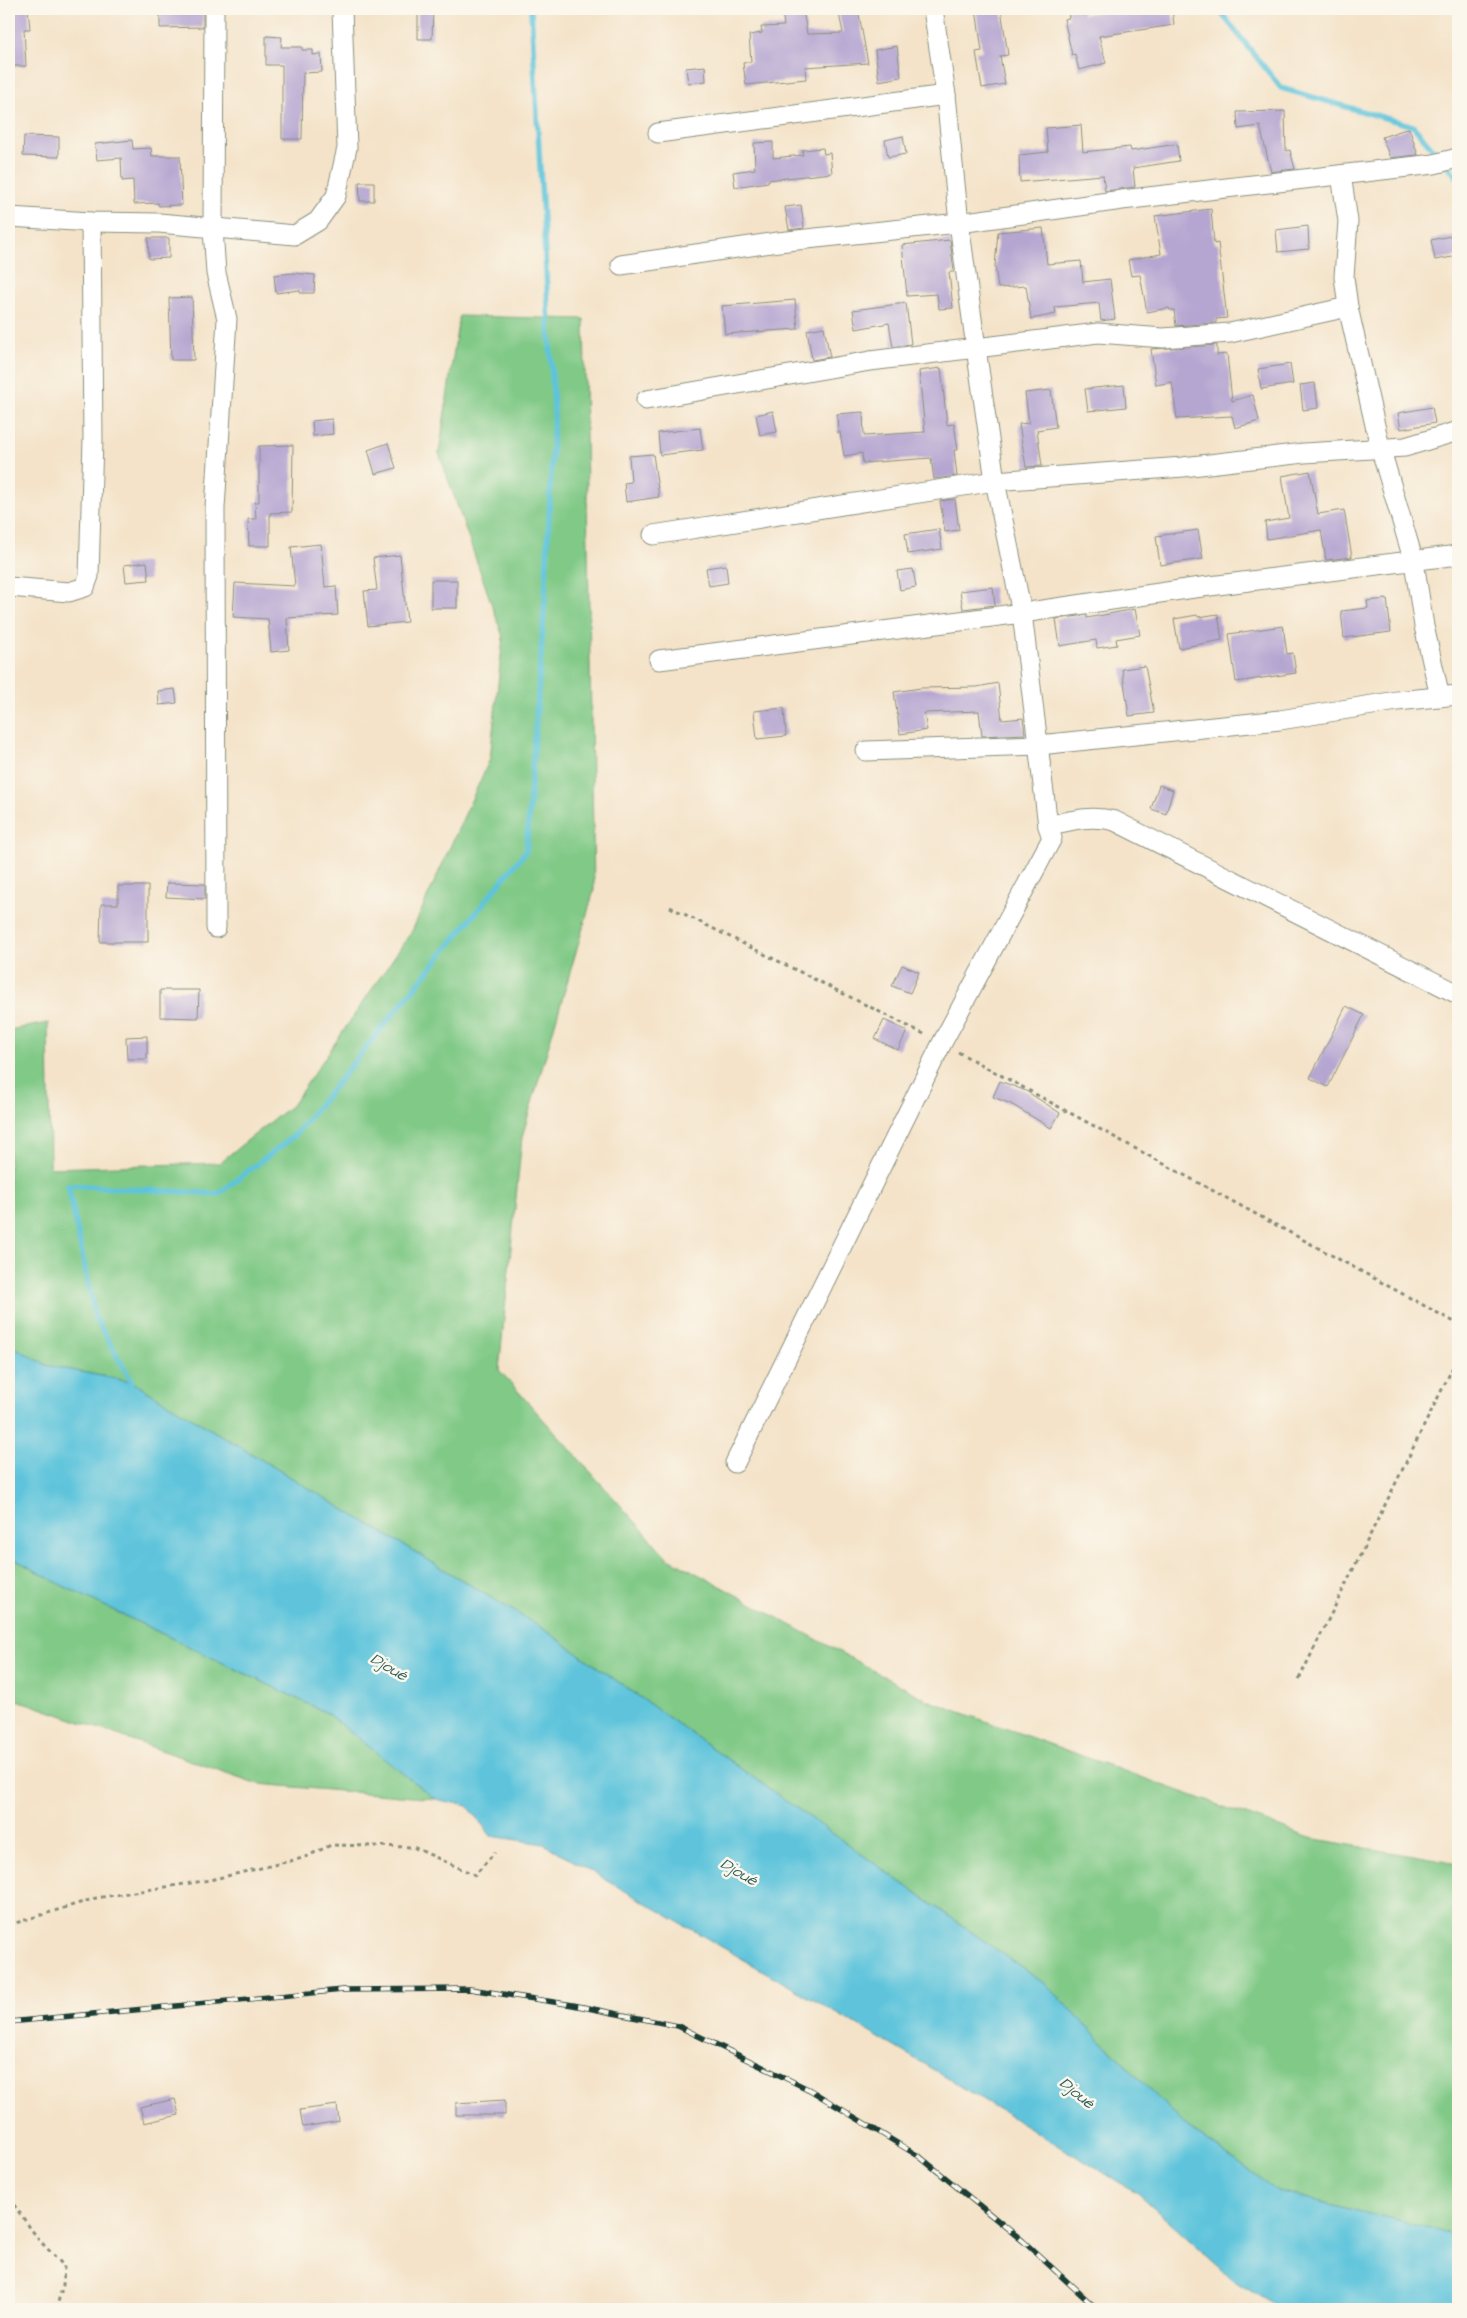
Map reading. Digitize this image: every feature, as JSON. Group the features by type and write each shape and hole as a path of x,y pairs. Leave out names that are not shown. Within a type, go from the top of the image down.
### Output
{"street":[{"path":"214,9 213,229 216,272 227,319 215,508 216,928"},
{"path":"9,217 91,222 159,223 295,235 318,220 336,196 347,148 342,9"},
{"path":"735,1463 942,1043 1052,838 1048,826 1022,613 995,481 959,223 946,95 933,9"},
{"path":"658,133 946,95"},
{"path":"621,265 778,242 959,223 1132,198 1434,164 1458,158"},
{"path":"866,751 1039,745 1280,720 1397,701 1449,696 1424,626 1414,562 1380,447 1348,307 1344,277 1348,221 1341,174"},
{"path":"9,587 74,591 85,587 90,576 93,439 91,222"},
{"path":"646,400 870,361 976,348 1098,334 1163,338 1230,332 1348,307"},
{"path":"653,535 995,481 1183,467 1304,453 1405,446 1458,431"},
{"path":"659,660 1022,613 1194,588 1458,555"},
{"path":"1048,826 1098,816 1116,820 1458,994"}],"path":[{"path":"670,906 942,1043 1458,1324"},
{"path":"1299,1679 1458,1357"},
{"path":"9,1925 96,1898 210,1880 303,1858 331,1845 413,1847 475,1875 495,1852"},
{"path":"9,2198 39,2240 64,2266 63,2285 56,2309"}],"green space":[{"path":"459,316 584,319 594,890 522,1137 499,1370 667,1557 927,1700 1310,1838 1458,1864 1458,2236 1277,2191 1184,2124 1045,1984 545,1630 132,1382 46,1365 9,1344 9,1030 48,1023 50,1168 219,1163 293,1104 412,931 490,759 503,637 439,453"},
{"path":"9,1556 65,1587 325,1712 435,1799 258,1784 9,1697"}],"water":[{"name":"Djoué","path":"9,1344 46,1365 132,1382 545,1630 1045,1984 1184,2124 1277,2191 1458,2236 1458,2309 1281,2309 1236,2282 1137,2193 919,2061 544,1844 491,1836 468,1806 435,1799 325,1712 65,1587 9,1556"}],"building":[{"path":"9,9 28,9 30,29 24,29 26,66 9,66"},
{"path":"160,9 203,9 203,27 160,28"},
{"path":"418,9 433,9 432,39 418,39"},
{"path":"782,9 803,9 807,34 843,33 838,9 858,9 868,63 805,67 806,79 746,85 743,63 751,62 749,35 762,33 761,27 784,26"},
{"path":"976,9 1001,9 1008,55 1000,56 1005,84 982,88 976,52 982,51"},
{"path":"1068,9 1083,9 1083,15 1110,9 1172,9 1174,25 1099,36 1106,63 1079,70 1075,54 1072,55 1064,19 1069,18"},
{"path":"266,36 282,37 281,47 302,47 302,50 313,50 313,55 321,54 322,72 303,73 302,139 282,139 282,65 266,65"},
{"path":"897,46 901,77 879,81 875,50"},
{"path":"705,66 706,81 688,83 686,68"},
{"path":"1285,111 1286,151 1290,150 1295,169 1271,172 1260,126 1238,129 1237,112"},
{"path":"1081,125 1083,152 1130,147 1131,151 1177,144 1179,161 1133,168 1135,187 1105,191 1103,175 1020,182 1019,155 1048,152 1046,128"},
{"path":"1409,128 1418,155 1390,158 1382,137"},
{"path":"24,136 59,137 59,157 23,156"},
{"path":"903,136 906,154 888,157 885,140"},
{"path":"132,140 133,149 151,148 152,156 180,156 182,205 134,204 133,180 122,181 121,158 97,160 95,144"},
{"path":"773,142 773,158 803,155 802,150 823,148 824,154 830,153 832,173 768,180 768,182 735,187 733,172 755,169 754,143"},
{"path":"359,182 374,182 374,201 360,201"},
{"path":"801,205 804,228 789,230 785,207"},
{"path":"1211,209 1214,244 1218,243 1227,318 1216,319 1216,323 1176,326 1174,310 1169,308 1147,312 1140,275 1131,276 1128,260 1161,254 1155,216"},
{"path":"1308,226 1309,249 1278,252 1276,230"},
{"path":"1043,228 1047,264 1081,261 1083,282 1110,279 1115,319 1101,321 1099,303 1055,307 1056,314 1031,319 1026,286 998,288 995,266 998,232"},
{"path":"1455,235 1458,256 1435,260 1431,240"},
{"path":"148,238 169,238 169,258 149,259"},
{"path":"950,240 954,272 949,272 953,308 939,309 937,294 907,296 902,245"},
{"path":"293,273 315,275 314,293 300,293 300,290 276,293 274,275"},
{"path":"192,297 194,360 171,360 169,298"},
{"path":"795,300 798,329 725,334 722,306"},
{"path":"906,303 911,344 893,347 889,323 856,329 853,310"},
{"path":"824,327 830,357 812,360 807,330"},
{"path":"1217,345 1217,355 1227,354 1232,401 1253,395 1259,421 1235,428 1232,416 1177,419 1172,382 1156,385 1151,349"},
{"path":"1290,364 1293,384 1261,389 1258,369"},
{"path":"941,368 947,425 954,424 958,450 954,450 957,476 934,479 931,458 863,463 862,453 844,456 840,432 838,433 837,414 863,412 864,436 925,432 919,371"},
{"path":"1315,383 1318,408 1303,410 1300,385"},
{"path":"1124,385 1126,407 1088,411 1085,389"},
{"path":"1051,390 1056,427 1037,430 1042,466 1026,467 1019,424 1029,423 1025,393"},
{"path":"1432,407 1435,423 1401,429 1398,413"},
{"path":"773,411 777,432 760,435 756,415"},
{"path":"332,419 333,434 313,436 312,421"},
{"path":"700,428 703,450 660,455 658,433"},
{"path":"388,443 396,468 375,474 368,450"},
{"path":"293,445 292,512 270,513 270,546 249,546 248,519 256,519 255,502 259,502 259,446"},
{"path":"653,454 659,497 626,502 624,483 631,482 629,456"},
{"path":"1310,471 1318,514 1344,510 1352,557 1326,560 1321,530 1267,539 1265,522 1289,518 1282,476"},
{"path":"955,499 959,530 945,532 940,501"},
{"path":"939,529 942,549 908,554 905,534"},
{"path":"1198,530 1203,559 1160,565 1156,536"},
{"path":"321,544 325,587 336,586 338,615 287,618 289,650 271,652 268,619 233,617 235,583 295,586 291,547"},
{"path":"400,555 407,622 368,626 364,591 377,590 373,558"},
{"path":"147,562 149,580 126,582 124,565"},
{"path":"726,565 728,583 709,586 706,568"},
{"path":"913,569 916,587 900,590 897,571"},
{"path":"431,580 457,580 457,608 431,608"},
{"path":"993,587 995,605 963,609 960,591"},
{"path":"1387,599 1391,632 1344,638 1341,611 1368,608 1367,601"},
{"path":"1135,609 1140,635 1116,639 1117,645 1097,648 1096,640 1060,646 1056,619 1087,615 1087,618"},
{"path":"1218,614 1222,640 1179,648 1174,619"},
{"path":"1283,626 1287,654 1293,653 1296,673 1236,682 1229,634"},
{"path":"1145,666 1154,713 1129,716 1122,669"},
{"path":"998,683 1002,720 1023,718 1025,734 982,736 979,711 924,713 927,730 900,734 894,692 921,688 977,687"},
{"path":"175,689 177,703 159,705 158,691"},
{"path":"784,708 786,736 757,739 754,711"},
{"path":"1159,785 1173,790 1166,814 1151,809"},
{"path":"167,883 205,884 205,899 166,897"},
{"path":"118,886 148,886 148,942 100,942 101,904 118,904"},
{"path":"902,965 919,972 910,993 892,986"},
{"path":"160,990 199,990 198,1018 160,1017"},
{"path":"1346,1006 1364,1015 1328,1087 1310,1078"},
{"path":"884,1020 907,1031 898,1050 875,1039"},
{"path":"147,1036 147,1059 127,1059 126,1037"},
{"path":"1000,1081 1026,1091 1060,1113 1051,1128 1011,1104 993,1097"},
{"path":"175,2099 179,2115 144,2123 140,2107"},
{"path":"505,2100 505,2115 456,2115 456,2103"},
{"path":"337,2105 339,2121 303,2127 300,2110"}],"waterway":[{"path":"129,1388 132,1382 95,1317 68,1185 218,1194 294,1136 526,851 545,600 554,412 531,9"},
{"path":"1218,9 1281,88 1413,126 1458,178"}],"railway":[{"path":"9,2022 343,1990 470,1989 573,2005 678,2026 810,2090 920,2157 1023,2241 1097,2309"}]}
